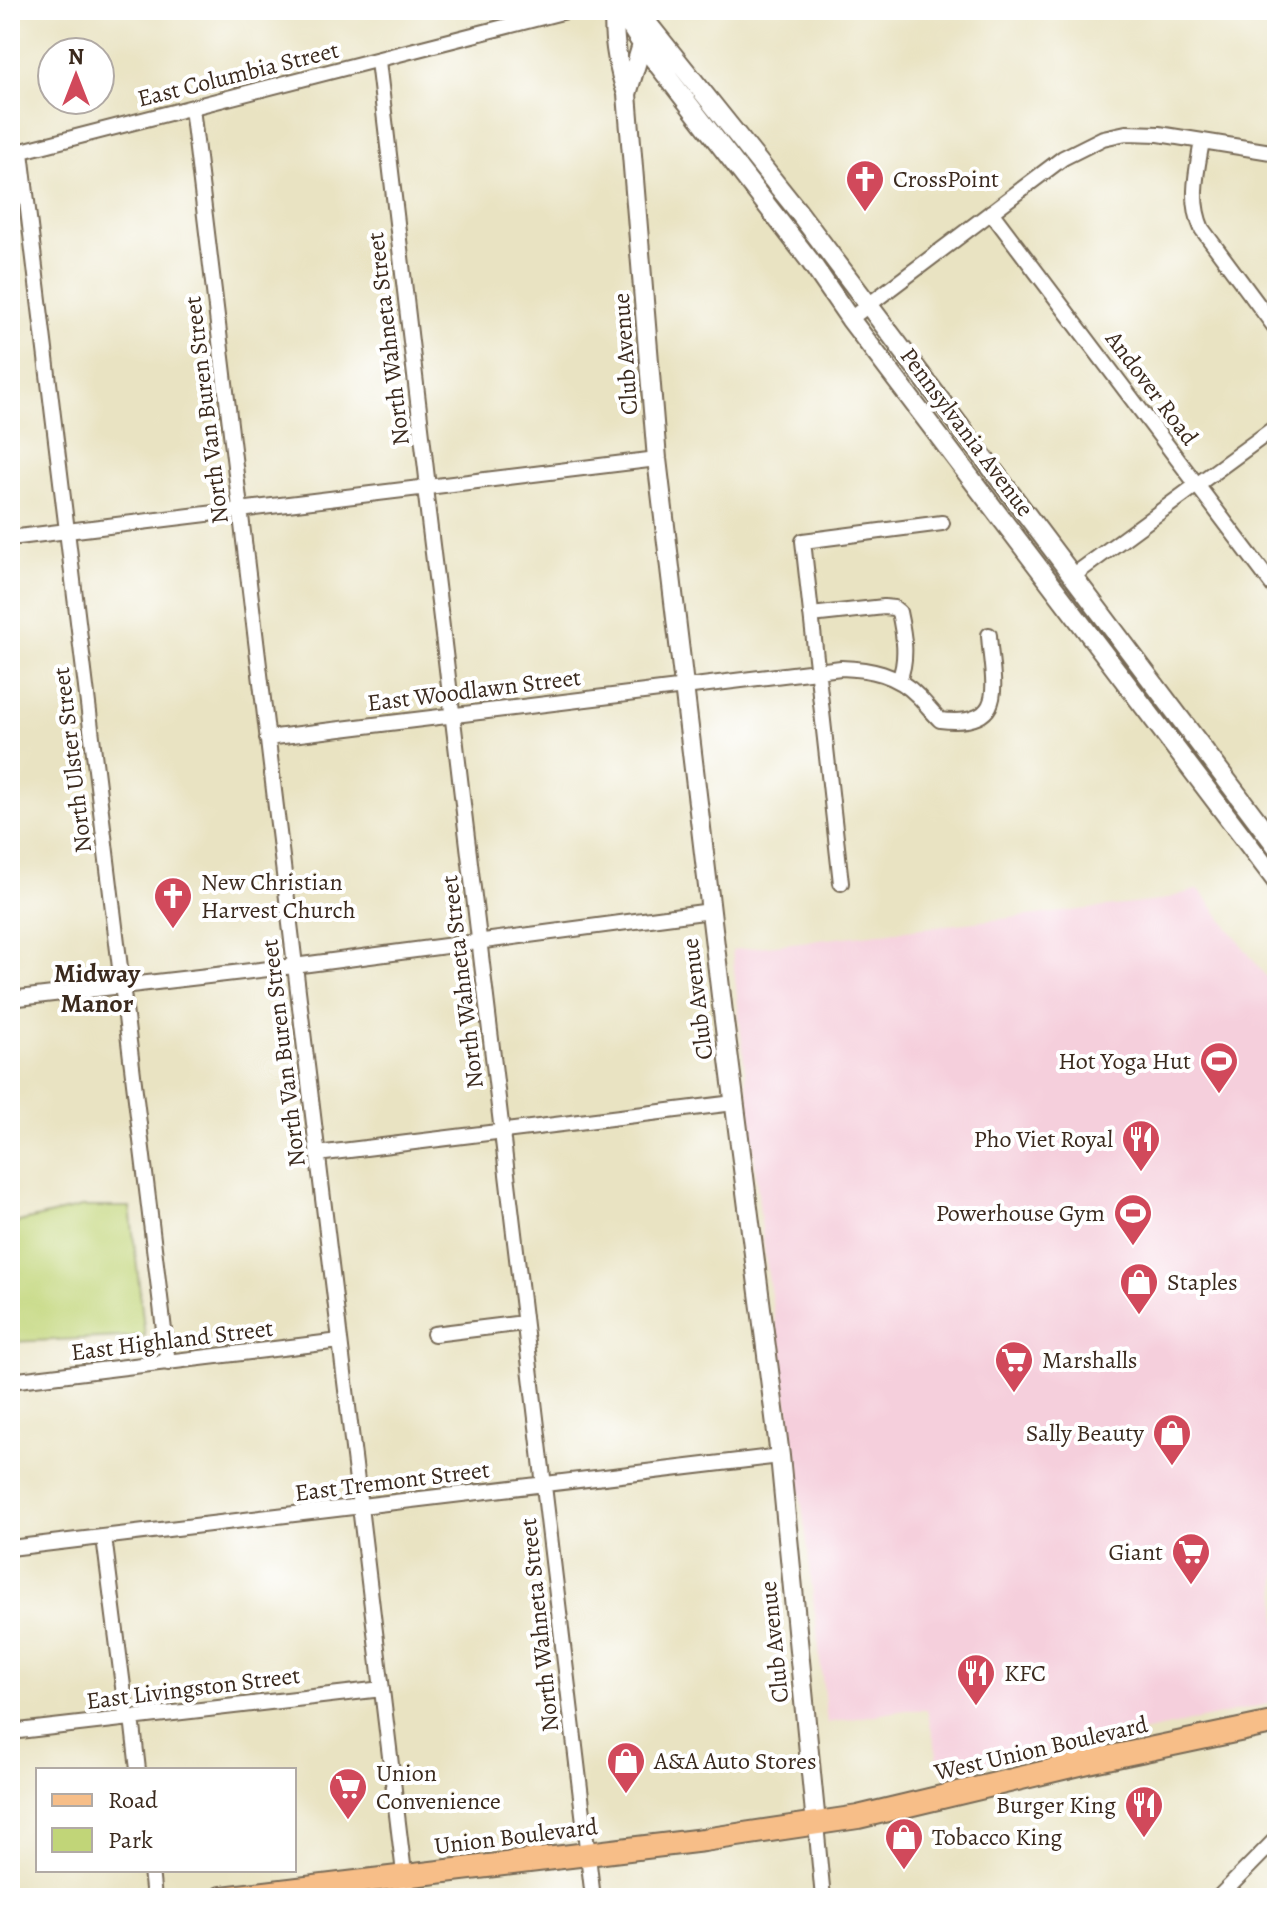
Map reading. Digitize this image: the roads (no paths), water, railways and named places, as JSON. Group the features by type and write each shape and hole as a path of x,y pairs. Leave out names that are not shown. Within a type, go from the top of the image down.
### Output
{"main road":[{"name":"West Union Boulevard","path":"816,1824 1277,1722"},
{"name":"Union Boulevard","path":"222,1898 406,1887 587,1854 816,1824"}],"street":[{"name":"East Columbia Street","path":"15,153 570,10"},
{"name":"Pennsylvania Avenue","path":"618,10 1277,882"},
{"name":"Club Avenue","path":"618,10 613,24 618,67 627,94 657,459 734,1103 780,1456 823,1898"},
{"name":"Pennsylvania Avenue","path":"643,17 869,305 1277,847"},
{"name":"Club Avenue","path":"627,94 642,44 643,17"},
{"name":"North Wahneta Street","path":"378,61 427,478 425,488 593,1898"},
{"name":"North Van Buren Street","path":"192,108 406,1887"},
{"path":"850,319 1063,158 1103,138 1137,133 1277,153"},
{"path":"1202,141 1194,196 1196,216 1202,229 1277,330"},
{"name":"North Ulster Street","path":"15,153 67,531 168,1363"},
{"name":"Andover Road","path":"991,212 1277,591"},
{"path":"1074,575 1277,426"},
{"path":"10,538 657,459"},
{"path":"841,883 803,541 942,523"},
{"path":"811,615 884,607 899,612 905,665 899,680 940,720 969,720 985,714 993,702 989,635"},
{"name":"East Woodlawn Street","path":"267,738 817,671 859,669 899,680"},
{"path":"10,999 479,943 711,911"},
{"path":"317,1154 734,1103"},
{"path":"434,1334 524,1323"},
{"name":"East Highland Street","path":"10,1381 340,1341"},
{"name":"East Tremont Street","path":"10,1548 780,1456"},
{"path":"104,1537 138,1768"},
{"name":"East Livingston Street","path":"10,1732 382,1689"},
{"path":"1218,1898 1277,1838"},
{"path":"151,1872 154,1898"}],"place":[{"name":"CrossPoint","path":"865,213"},
{"name":"New Christian Harvest Church","path":"173,930"},
{"name":"Hot Yoga Hut","path":"1219,1095"},
{"name":"Pho Viet Royal","path":"1141,1173"},
{"name":"Powerhouse Gym","path":"1133,1247"},
{"name":"Staples","path":"1139,1316"},
{"name":"Marshalls","path":"1014,1394"},
{"name":"Sally Beauty","path":"1172,1467"},
{"name":"Giant","path":"1191,1586"},
{"name":"KFC","path":"976,1707"},
{"name":"A&A Auto Stores","path":"626,1795"},
{"name":"Union Convenience","path":"348,1821"},
{"name":"Burger King","path":"1144,1839"},
{"name":"Tobacco King","path":"904,1871"}],"district":[{"name":"Midway Manor","path":"97,988"}]}
